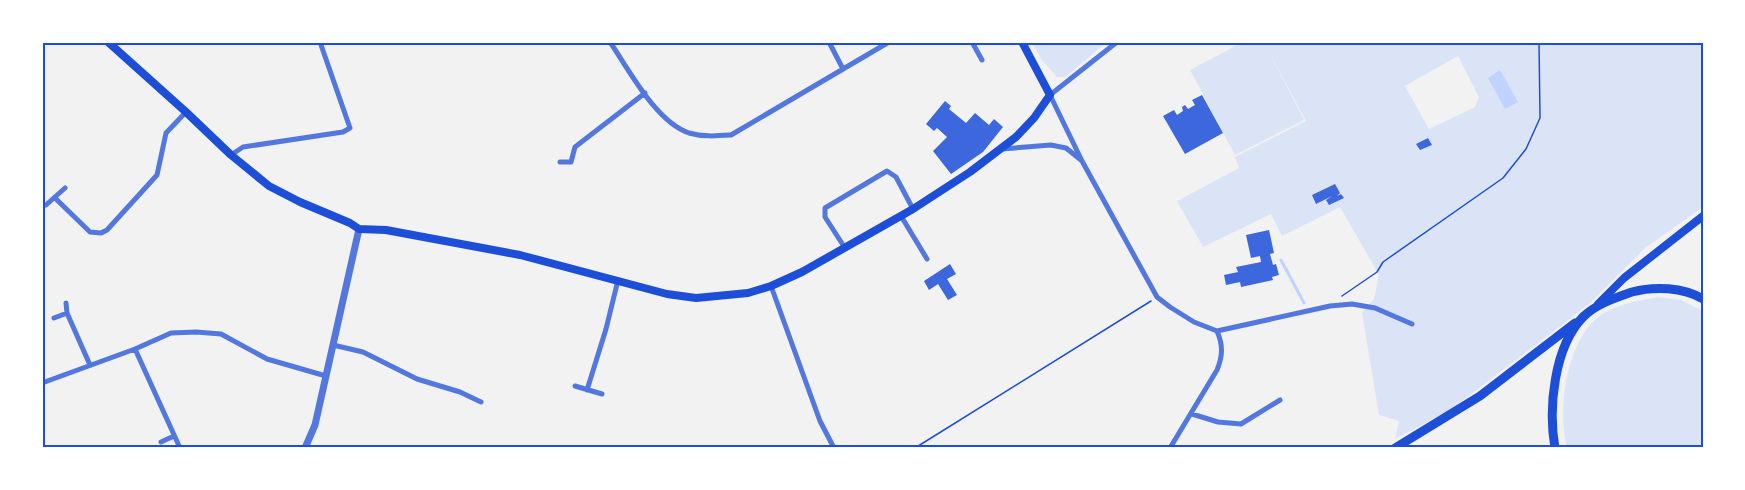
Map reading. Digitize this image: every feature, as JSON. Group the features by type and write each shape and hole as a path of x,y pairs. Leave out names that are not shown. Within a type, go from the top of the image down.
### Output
{"highway":[{"path":"1395,448 1480,396 1593,309 1617,297 1642,289 1673,289 1703,299"},
{"path":"1555,448 1553,413 1556,377 1569,337 1582,318"}],"main road":[{"path":"108,42 231,155 269,186 359,229 386,230 520,255 667,294 696,298 748,293 771,286 802,272 913,209 1000,150 1034,118 1050,95 1022,42"},
{"path":"1593,309 1624,278 1703,216"}],"street":[{"path":"231,155 243,147 344,132 350,128 320,42"},
{"path":"610,42 645,93 670,123 688,133 708,137 731,135 889,42"},
{"path":"829,42 843,69"},
{"path":"972,42 982,60"},
{"path":"1117,42 1050,95 1082,161 1158,297 1194,322 1217,331 1330,306 1352,304 1375,308 1412,324"},
{"path":"560,162 571,162 575,147 645,93"},
{"path":"55,198 90,232 101,233 107,230 157,175 166,133 186,112"},
{"path":"1000,150 1051,145 1066,148 1082,161"},
{"path":"844,249 825,217 825,208 887,171 896,177 913,209"},
{"path":"46,206 65,188"},
{"path":"901,216 927,259"},
{"path":"305,448 315,425 359,229"},
{"path":"587,390 618,280"},
{"path":"771,286 820,421 834,448"},
{"path":"66,303 67,313 90,364"},
{"path":"54,318 67,313"},
{"path":"1170,448 1192,414 1222,358 1222,343 1217,331"},
{"path":"42,383 135,349 171,333 221,334 267,359 326,376"},
{"path":"333,345 363,352 417,379 460,392 481,402"},
{"path":"135,349 180,448"},
{"path":"574,386 602,394"},
{"path":"1192,414 1218,422 1240,424 1280,400"},
{"path":"161,442 174,436"}],"path":[{"path":"1330,306 1377,272 1383,262 1503,178 1526,149 1540,118 1539,42"},
{"path":"915,448 1158,297"}],"shaded area":[{"path":"1032,42 1107,42 1065,77 1057,77 1041,59"},
{"path":"1243,42 1703,42 1703,207 1645,248 1592,301 1450,410 1395,439 1399,421 1379,415 1362,313 1374,299 1379,275 1340,207 1282,236 1271,214 1203,247 1177,201 1239,168 1235,157 1306,121 1269,52 1304,120 1235,155 1190,70","holes":["1458,56 1479,97 1475,107 1429,129 1405,86"]},
{"path":"1658,297 1681,300 1703,311 1703,448 1567,448 1563,416 1564,397 1571,361 1586,330 1597,318 1611,309"}],"water":[{"path":"1500,70 1518,102 1505,109 1488,78"}],"building":[{"path":"1202,95 1223,133 1185,154 1163,116 1174,110 1177,115 1183,111 1182,107 1185,105 1188,109 1195,105 1192,100"},
{"path":"945,101 951,106 949,109 966,123 975,113 989,125 994,119 1003,127 983,152 951,174 933,151 947,137 937,128 934,131 926,124"},
{"path":"1428,138 1432,145 1420,150 1416,144"},
{"path":"1335,184 1340,193 1337,196 1341,194 1344,198 1329,205 1326,200 1332,196 1316,204 1312,195"},
{"path":"1269,230 1274,253 1270,254 1279,275 1272,277 1273,280 1241,287 1240,282 1226,285 1224,275 1238,272 1236,267 1261,262 1260,256 1251,258 1246,235"},
{"path":"950,264 956,274 947,279 957,295 948,300 938,284 929,290 924,281"}],"waterway":[{"path":"1281,260 1304,303"}]}
